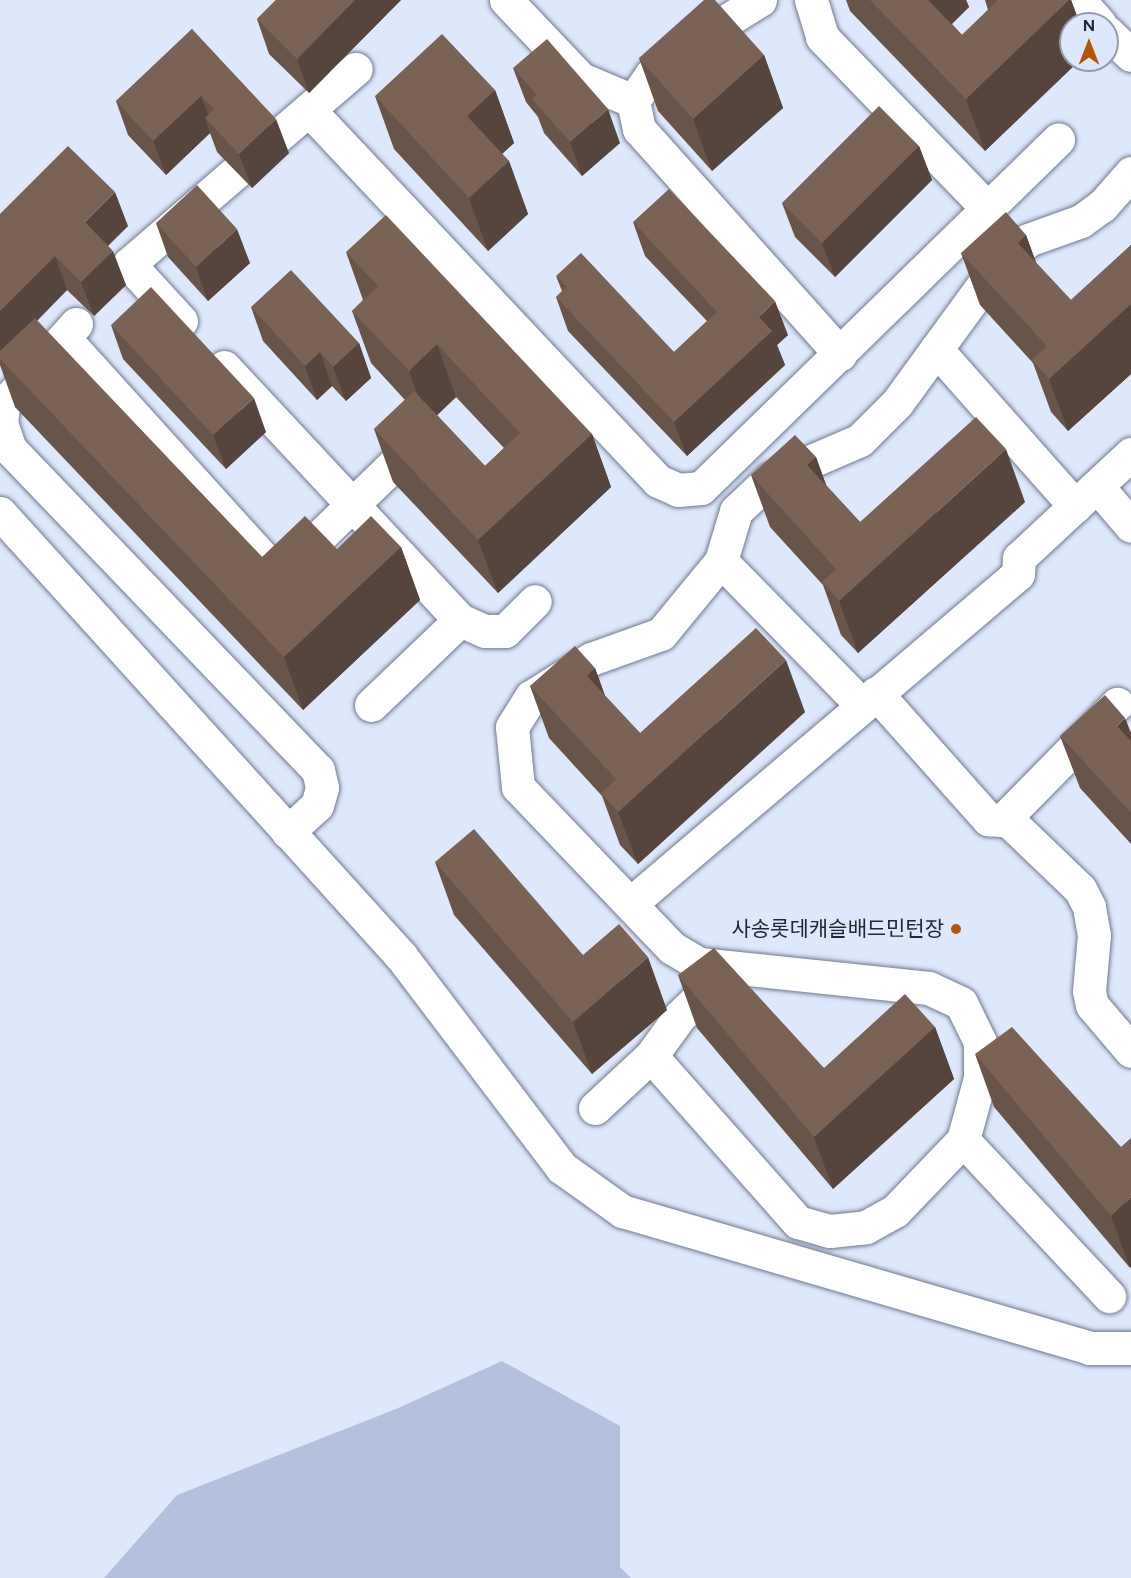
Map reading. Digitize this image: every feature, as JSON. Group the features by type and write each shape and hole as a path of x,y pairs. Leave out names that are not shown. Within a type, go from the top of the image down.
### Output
{"lane":[{"path":"506,0 580,79 633,101"},
{"path":"760,0 692,42 651,75 633,101 639,129 840,354"},
{"path":"811,0 822,37 988,209"},
{"path":"1079,0 1090,12"},
{"path":"1119,44 1131,55"},
{"path":"356,69 129,264 460,620 485,631 505,631 535,601"},
{"path":"309,110 658,481 678,490 700,488 1058,140"},
{"path":"651,1056 798,1222 830,1231 866,1227 895,1211 963,1140 980,1078 980,1042 961,1003 930,988 699,964 672,948 518,787 512,727 531,696 591,659 661,633 721,561 735,511 771,479 860,440 897,403 988,278 1028,240 1081,221 1102,206 1131,173"},
{"path":"288,832 317,805 322,788 318,770 10,449 1,423 3,405 70,331 279,576 417,442"},
{"path":"936,349 1086,496 1131,526"},
{"path":"630,904 1018,574 1019,558 1131,453"},
{"path":"0,513 401,957 562,1168 622,1210 1089,1348 1131,1348"},
{"path":"721,561 869,699 988,819 1009,820 1080,888 1089,907 1094,935 1089,991 1092,1005 1131,1051"},
{"path":"371,705 460,620"},
{"path":"1003,820 1117,704"},
{"path":"595,1108 651,1056 680,1016 729,968"},
{"path":"963,1140 1109,1296"}],"shaded area":[{"path":"502,1361 620,1426 620,1567 631,1578 104,1578 177,1495 396,1409"}],"building":[{"path":"276,0 355,0 297,59 257,19"},
{"path":"704,0 715,0 764,55 693,119 639,58"},
{"path":"870,0 928,0 962,35 998,0 1069,0 966,99"},
{"path":"192,29 276,119 239,154 205,118 214,109 201,96 153,141 116,101"},
{"path":"442,34 495,90 467,116 509,161 469,198 375,96"},
{"path":"547,39 608,109 570,142 532,99 537,95 513,68"},
{"path":"879,106 919,146 822,243 782,203"},
{"path":"68,146 115,192 85,222 113,251 81,282 55,256 0,311 0,214"},
{"path":"197,185 237,229 196,267 156,223"},
{"path":"669,189 775,301 759,317 772,331 674,422 556,297 567,287 556,276 581,253 674,352 717,312 633,222"},
{"path":"1006,212 1026,235 1018,243 1071,300 1131,245 1131,304 1049,379 1032,360 1047,346 961,253"},
{"path":"386,215 592,434 478,540 374,429 414,391 485,466 520,433 437,344 409,371 352,311 378,286 346,252"},
{"path":"291,270 359,343 333,367 320,352 305,366 251,307"},
{"path":"151,287 254,398 213,435 111,325"},
{"path":"35,318 262,557 305,516 337,549 371,516 401,547 284,657 0,359 0,351"},
{"path":"976,417 1006,449 839,601 822,582 836,569 751,475 795,435 816,457 807,465 860,522"},
{"path":"756,628 786,660 618,812 601,793 616,779 530,686 575,646 595,668 587,676 640,733"},
{"path":"1105,695 1125,718 1117,726 1131,741 1131,813 1060,736"},
{"path":"474,829 583,955 619,924 648,957 573,1022 435,862"},
{"path":"714,948 824,1068 905,994 935,1027 814,1137 678,975"},
{"path":"1012,1027 1121,1147 1131,1138 1131,1197 1111,1216 975,1054"}],"place":[{"name":"사송롯데캐슬배드민턴장","path":"956,929"}]}
